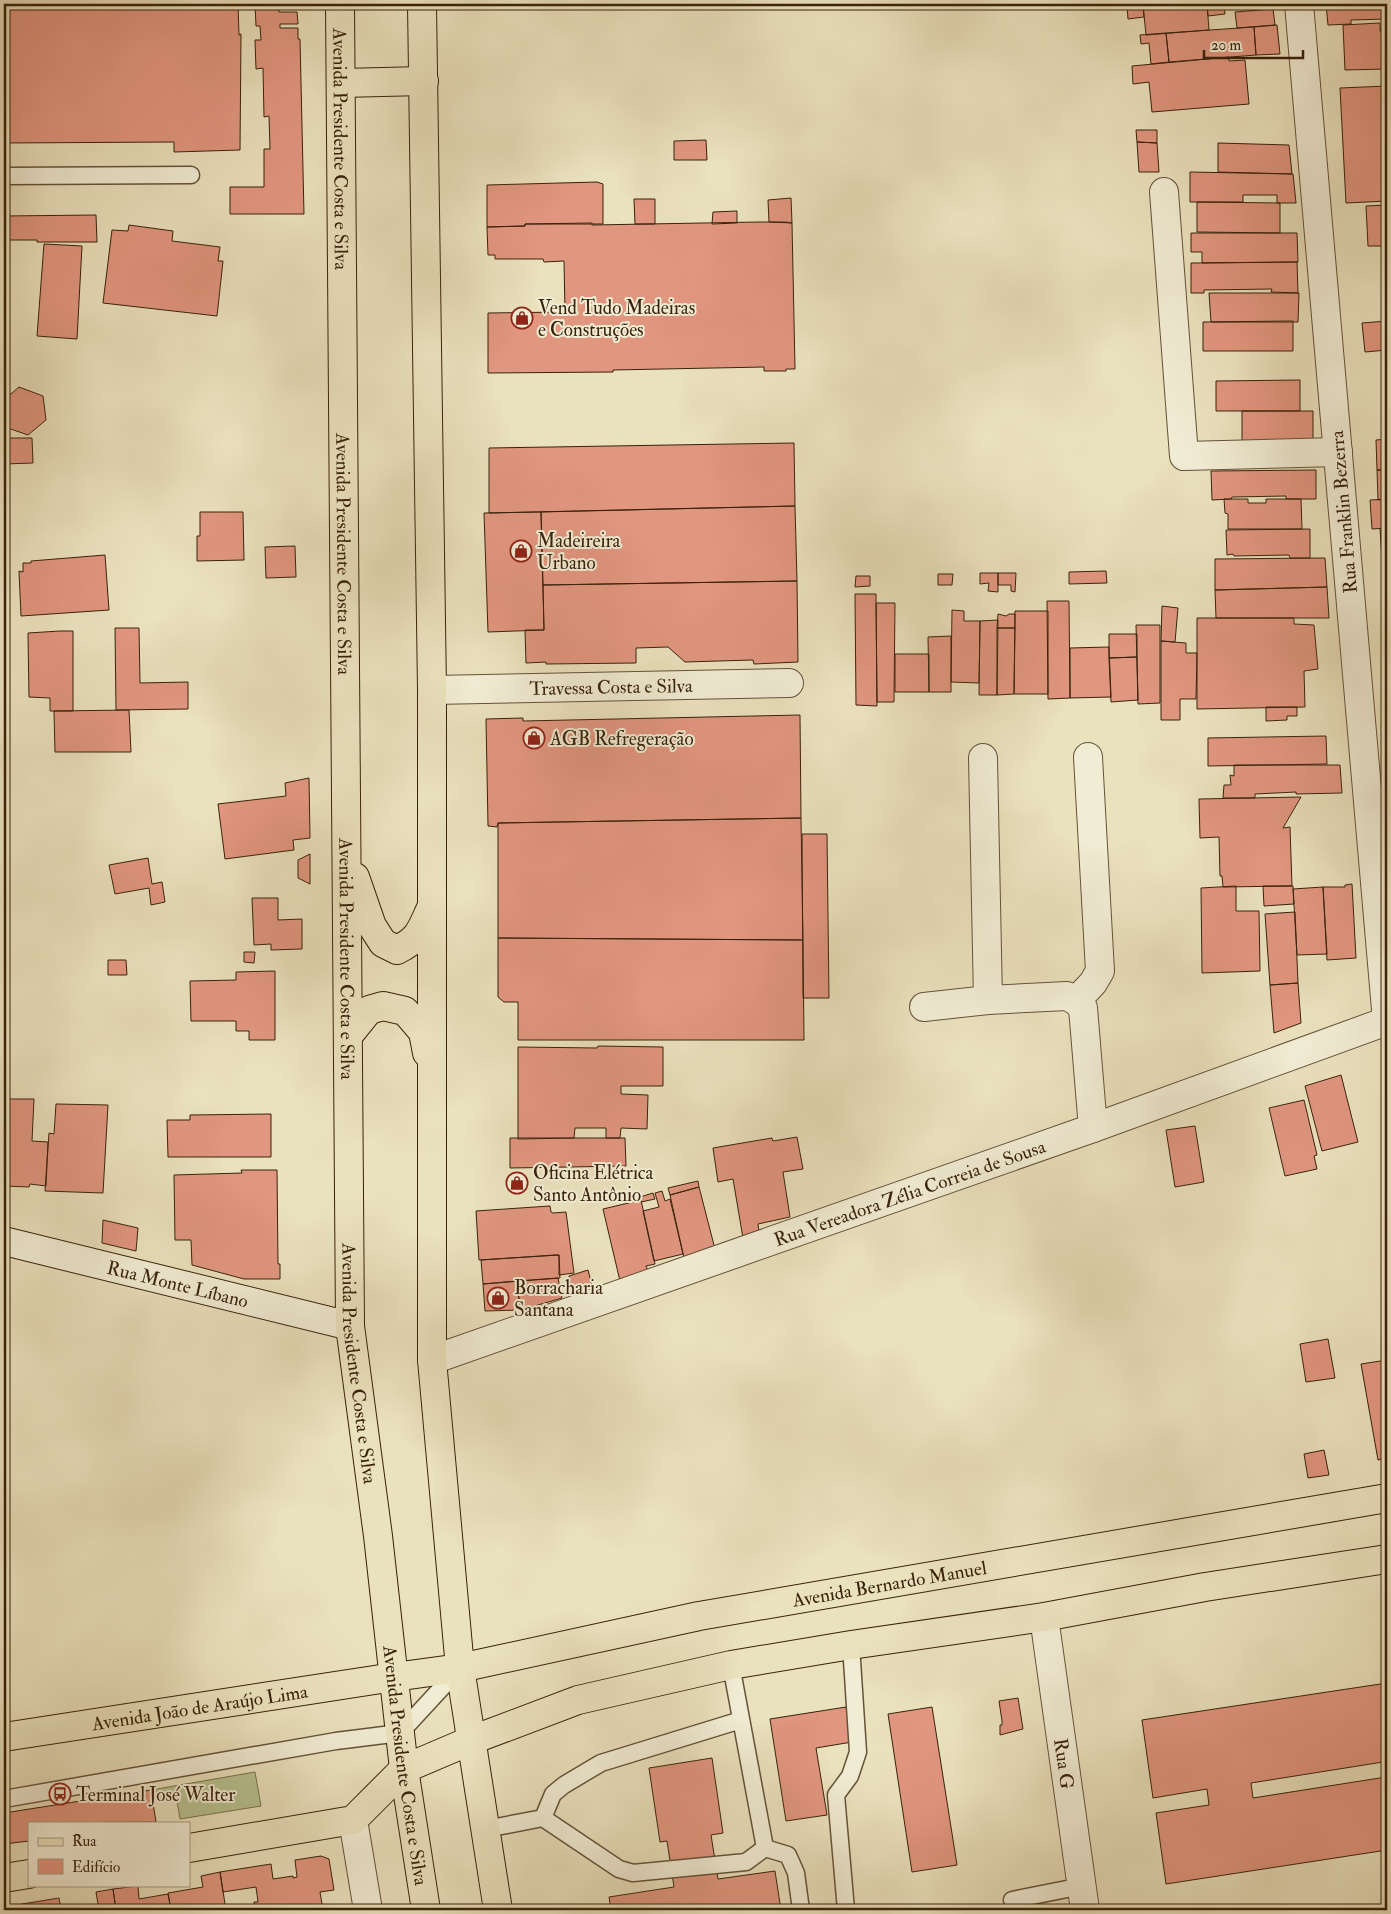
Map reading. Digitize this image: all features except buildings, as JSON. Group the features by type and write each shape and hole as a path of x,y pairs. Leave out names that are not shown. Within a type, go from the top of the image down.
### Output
{"main road":[{"name":"Avenida Presidente Costa e Silva","path":"340,4 348,854 350,1326 378,1536 404,1769 426,1910"},
{"path":"422,4 432,690 432,1360 460,1668 498,1910"},
{"path":"341,83 424,81"},
{"path":"348,854 372,926 382,943 397,950 412,943 420,932 432,906"},
{"path":"348,1036 370,1010 383,1006 404,1011 423,1032 432,1074"},
{"name":"Avenida Bernardo Manuel","path":"394,1677 460,1668 699,1616 1387,1498"},
{"path":"190,1848 353,1820 404,1769 472,1740 578,1700 731,1665 851,1645 1044,1617 1205,1587 1387,1559"},
{"name":"Avenida João de Araújo Lima","path":"4,1736 394,1677"},
{"path":"4,1878 28,1874"}],"street":[{"name":"Rua Franklin Bezerra","path":"1299,4 1387,1021"},
{"path":"1164,192 1184,456 1338,452"},
{"name":"Travessa Costa e Silva","path":"432,690 789,683"},
{"path":"1076,1001 1093,983 1100,971 1088,757"},
{"path":"983,758 988,1000"},
{"path":"924,1007 988,1000 1066,996 1076,1001 1083,1008 1093,1128"},
{"name":"Rua Vereadora Zélia Correia de Sousa","path":"432,1360 1093,1128 1387,1021"},
{"name":"Rua Monte Líbano","path":"4,1241 350,1326"},
{"name":"Rua G","path":"1044,1617 1084,1898"},
{"path":"353,1820 368,1910"}],"lane":[{"path":"4,176 191,175"},
{"path":"846,1910 836,1795 850,1776 858,1752 851,1645"},
{"path":"731,1665 766,1848"},
{"path":"4,1799 336,1741 400,1734 460,1668"},
{"path":"543,1818 554,1794 564,1785 601,1763 741,1720"},
{"path":"486,1828 543,1818 619,1869 633,1874 746,1862 766,1848"},
{"path":"766,1848 788,1855 796,1873 801,1910"},
{"path":"1012,1900 1084,1898"}],"green space":[{"path":"255,1772 261,1806 180,1819 176,1796 153,1799 151,1790"}],"place":[{"name":"Vend Tudo Madeiras e Construções","path":"522,318"},
{"name":"Madeireira Urbano","path":"521,551"},
{"name":"AGB Refregeração","path":"534,738"},
{"name":"Oficina Elétrica Santo Antônio","path":"517,1183"},
{"name":"Borracharia Santana","path":"498,1298"},
{"name":"Terminal José Walter","path":"60,1794"}]}
